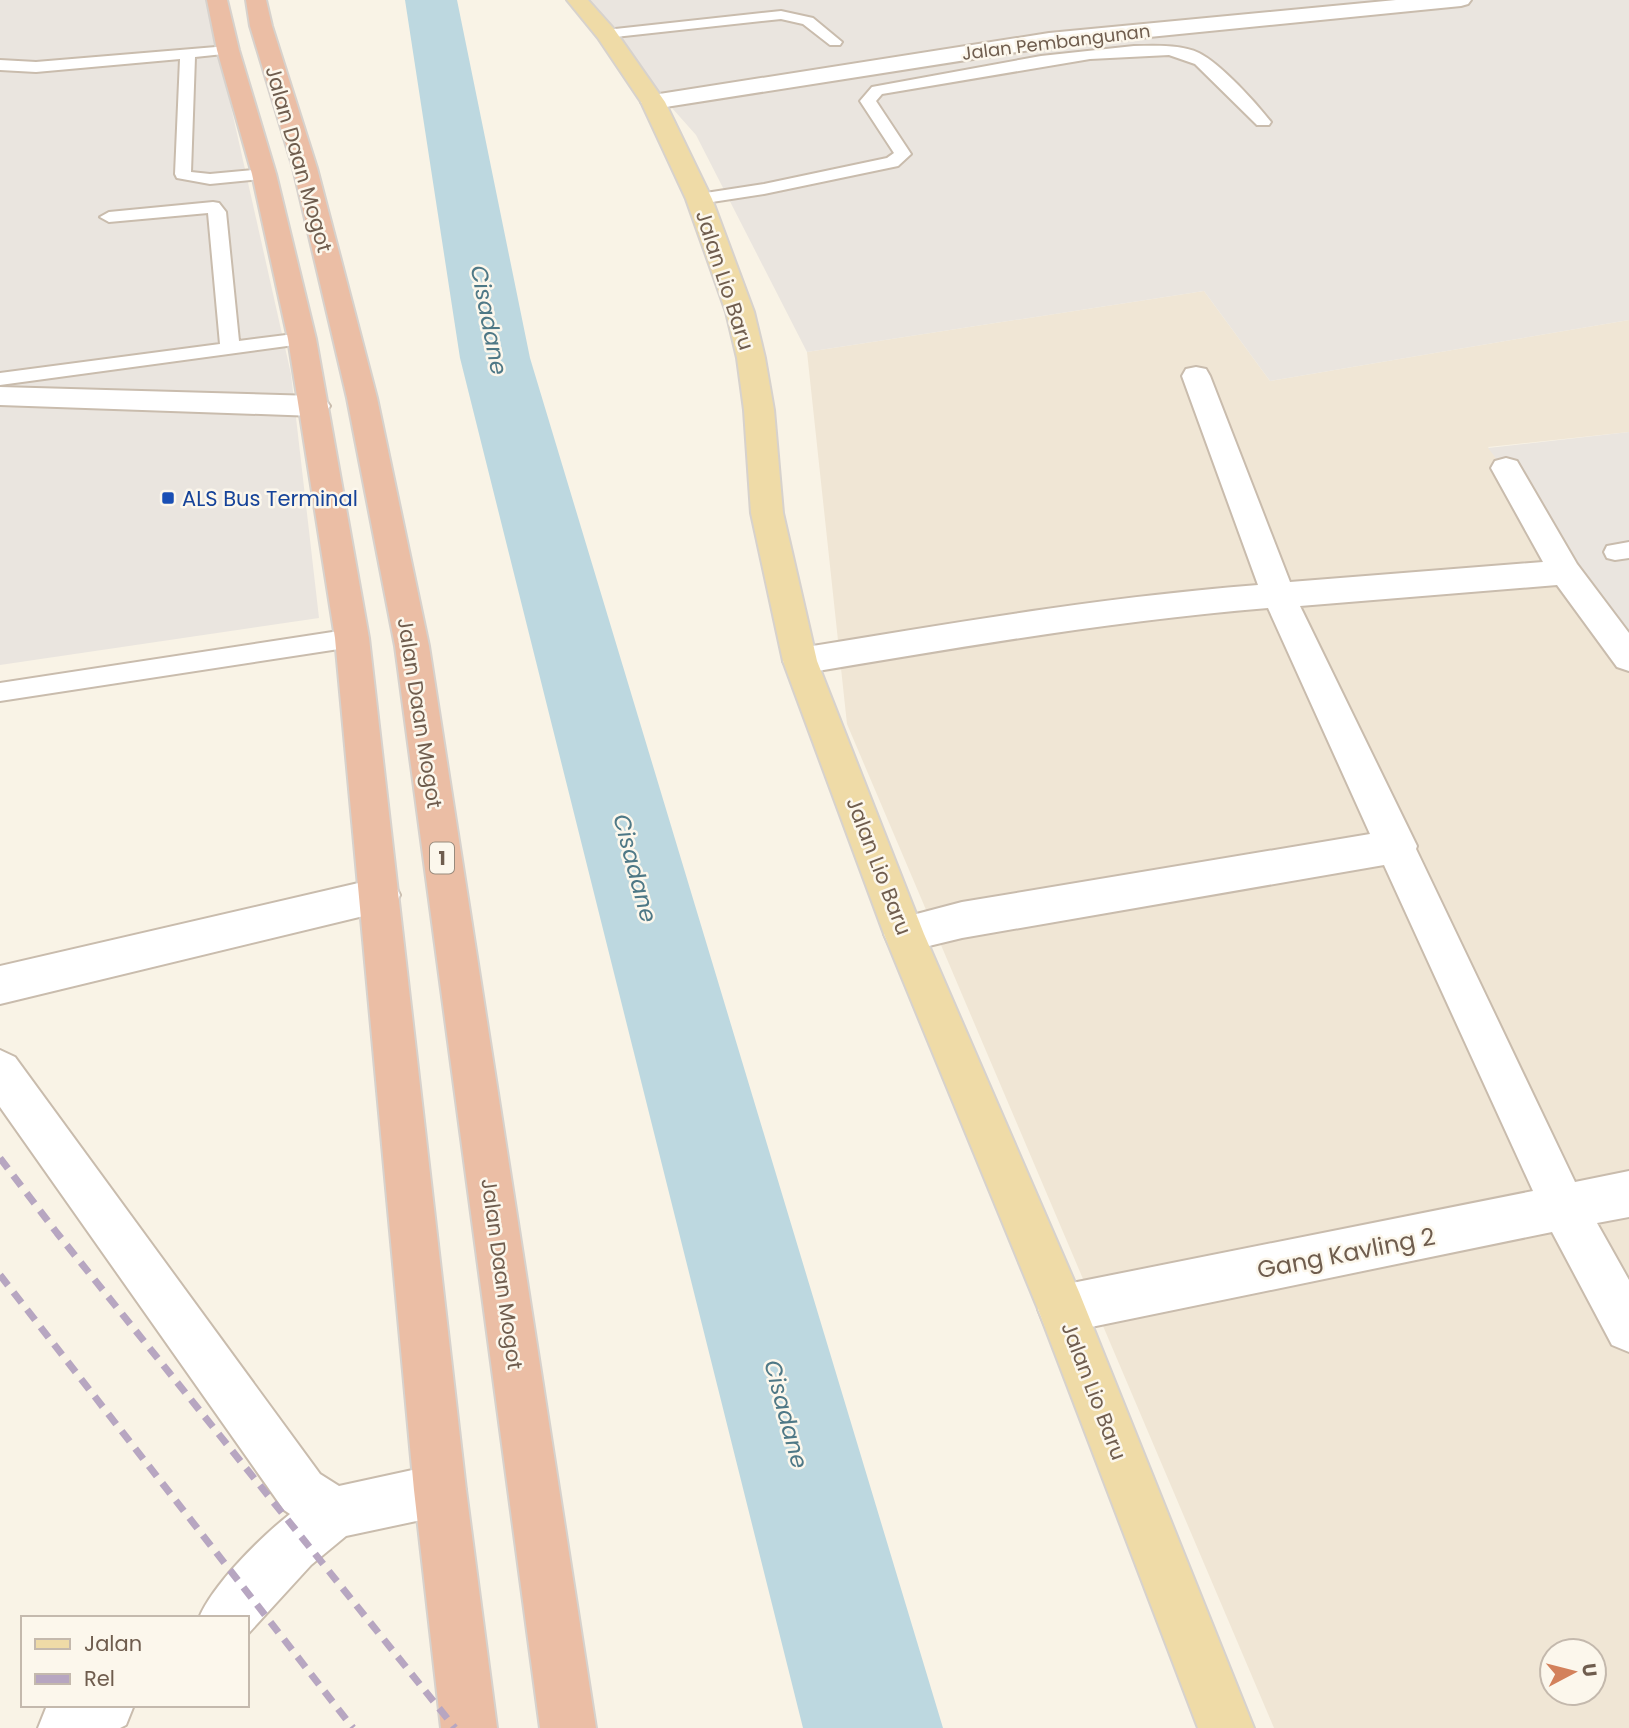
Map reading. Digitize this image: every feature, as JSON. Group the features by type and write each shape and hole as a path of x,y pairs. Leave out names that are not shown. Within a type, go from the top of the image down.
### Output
{"highway":[{"name":"Jalan Daan Mogot","path":"217,0 228,50 264,174 302,339 352,638 440,1490 469,1728"},
{"name":"Jalan Daan Mogot","path":"256,0 261,26 305,168 362,398 412,646 568,1728"}],"main road":[{"name":"Jalan Lio Baru","path":"577,0 606,34 653,102 699,199 740,312 751,358 759,410 767,513 800,661 904,934 1062,1309 1226,1728"}],"street":[{"name":"Jalan Pembangunan","path":"653,102 1049,40 1461,0"},
{"path":"1196,376 1279,597 1398,846 1564,1208 1629,1328"},
{"path":"0,396 315,406"},
{"path":"1506,468 1565,572 1629,658"},
{"path":"800,661 1184,603 1565,572"},
{"path":"904,934 962,920 1398,846"},
{"path":"0,985 380,895"},
{"path":"0,1071 302,1492 334,1513"},
{"name":"Gang Kavling 2","path":"1062,1309 1629,1194"},
{"path":"228,1616 292,1546 334,1513 440,1490"},
{"path":"66,1728 103,1707"}],"lane":[{"path":"606,34 781,15 808,21 835,42"},
{"path":"699,199 764,189 892,162 903,154 868,101 877,90 1103,53 1171,49 1195,56 1263,122"},
{"path":"0,65 36,67 228,50"},
{"path":"188,54 183,174 189,179 264,174"},
{"path":"109,217 213,207 217,212 230,348"},
{"path":"0,379 302,339"},
{"path":"0,692 352,638"}],"shaded area":[{"path":"0,0 207,0 291,374 319,618 0,665"},
{"path":"576,0 1629,0 1629,320 1270,381 1204,291 807,352 696,135"},
{"path":"1204,291 1270,381 1629,320 1629,432 1488,447 1629,634 1629,1728 1274,1728 847,724 807,352"},
{"path":"1629,432 1629,634 1488,448"}],"waterway":[{"name":"Cisadane","path":"431,0 495,358 873,1728"}],"railway":[{"path":"0,1158 57,1233 455,1728"},
{"path":"0,1275 353,1728"}],"place":[{"name":"ALS Bus Terminal","path":"168,498"}]}
